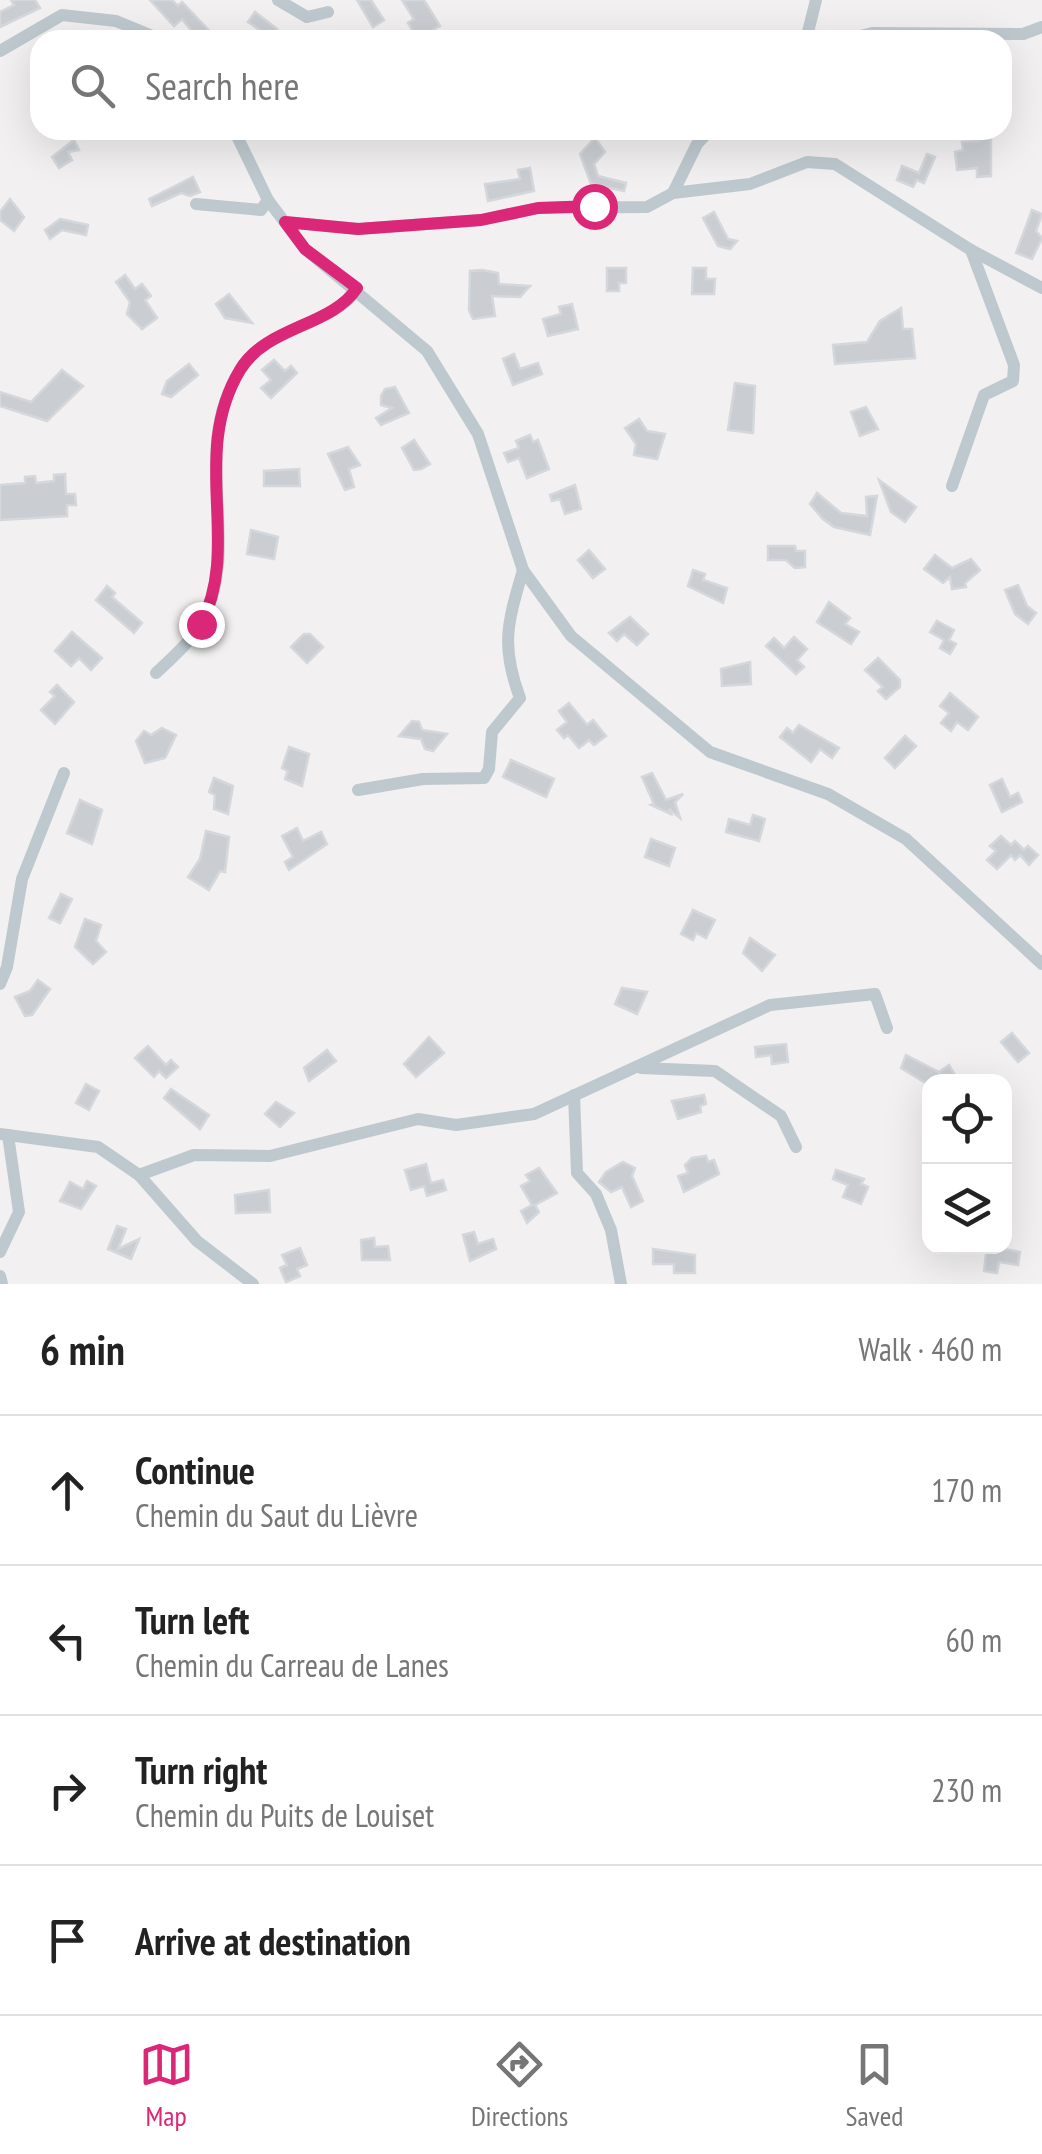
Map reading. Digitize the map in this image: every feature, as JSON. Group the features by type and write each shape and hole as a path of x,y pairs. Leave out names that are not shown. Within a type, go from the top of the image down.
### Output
{"street":[{"path":"278,0 307,17 328,12"},
{"path":"808,30 816,0"},
{"path":"37,30 62,15 116,21 138,30"},
{"path":"1012,34 1042,26"},
{"path":"0,52 30,34"},
{"path":"239,140 268,200 305,249 357,288 427,351 478,434 523,570 571,636 710,752 828,794 906,839 1042,964"},
{"path":"673,193 701,140"},
{"path":"285,222 358,229 481,220 538,208 647,207 673,193 750,184 807,162 834,164 972,250 1042,288"},
{"path":"196,204 261,210 268,200"},
{"path":"952,486 984,394 1013,381 1014,365 972,250"},
{"path":"156,674 201,624 212,597 218,537 214,441 240,369 290,329 346,305 357,288"},
{"path":"358,790 423,779 484,778 489,769 492,732 520,698 506,660 507,626 523,570"},
{"path":"0,984 8,966 22,879 64,773"},
{"path":"139,1175 194,1155 270,1156 418,1118 456,1125 534,1114 770,1005 875,994 887,1028"},
{"path":"638,1068 715,1071 782,1116 796,1146"},
{"path":"574,1095 577,1173 596,1194 611,1230 621,1284"},
{"path":"0,1252 19,1212 4,1134 98,1147 139,1175 197,1241 253,1284"},
{"path":"0,1276 2,1284"}],"building":[{"path":"11,0 35,0 40,8 0,27 0,12 14,5"},
{"path":"150,0 172,0 178,6 182,2 209,30 191,30 182,19 174,26"},
{"path":"357,0 371,0 384,20 373,27"},
{"path":"402,0 424,0 440,26 412,30 408,23 414,19"},
{"path":"255,12 277,29 260,30 248,22"},
{"path":"74,140 79,150 68,152 72,160 59,168 52,157"},
{"path":"596,140 605,152 594,164 598,176 626,183 624,191 591,184 580,154"},
{"path":"991,140 991,176 977,177 977,168 957,170 955,152 963,150 962,142"},
{"path":"927,154 935,157 924,183 917,180 913,187 897,180 902,166 919,173"},
{"path":"530,168 534,191 488,201 485,184 520,179 518,170"},
{"path":"193,177 200,192 190,196 181,193 152,206 149,199"},
{"path":"10,199 24,217 14,231 0,220 0,212"},
{"path":"1032,210 1042,214 1036,231 1042,238 1032,259 1016,253"},
{"path":"714,212 728,239 737,241 730,249 718,246 703,218"},
{"path":"60,219 88,225 86,235 62,230 50,239 45,230"},
{"path":"607,268 626,268 626,283 619,283 619,291 607,291"},
{"path":"693,268 706,268 706,279 715,279 714,294 692,294"},
{"path":"470,271 498,273 499,284 530,286 520,297 492,296 495,316 473,319 469,310"},
{"path":"125,275 135,289 142,284 151,296 145,300 157,318 142,329 127,314 130,302 116,282"},
{"path":"229,294 252,323 225,318 216,304"},
{"path":"572,304 578,329 548,336 543,319 561,314 559,307"},
{"path":"901,308 903,329 912,329 915,358 835,364 833,345 867,342 880,321"},
{"path":"514,354 520,369 538,363 542,374 513,385 503,359"},
{"path":"274,360 285,371 291,366 297,373 271,398 261,388 271,380 262,370"},
{"path":"189,364 198,375 171,397 162,394 167,381"},
{"path":"62,370 83,386 47,421 0,406 0,392 31,402"},
{"path":"735,383 755,386 753,433 728,430"},
{"path":"395,387 409,413 381,425 376,418 392,408 381,405 381,396 385,389"},
{"path":"866,407 878,429 860,436 851,412"},
{"path":"639,419 647,431 665,434 657,459 634,455 636,444 625,428"},
{"path":"530,435 533,442 538,440 549,469 527,478 519,458 508,462 504,453 519,448 516,441"},
{"path":"414,440 430,464 414,470 402,448"},
{"path":"348,447 360,465 349,469 354,487 345,490 328,454"},
{"path":"299,469 300,486 264,486 264,471"},
{"path":"65,474 66,494 75,494 76,505 67,505 67,516 0,520 0,485 25,483 25,477 35,476 36,483 54,481 54,475"},
{"path":"879,480 916,507 905,522 891,512"},
{"path":"575,485 581,509 565,514 560,499 552,501 550,495"},
{"path":"817,493 841,513 867,516 866,497 877,496 870,535 834,527 823,519 810,504"},
{"path":"251,530 278,537 274,559 247,554"},
{"path":"768,546 795,546 796,551 805,551 805,567 795,568 786,560 768,560"},
{"path":"589,550 605,569 593,578 578,560"},
{"path":"935,555 952,568 971,559 980,570 965,583 966,587 952,589 950,577 943,583 924,569"},
{"path":"693,570 705,574 703,580 727,588 723,603 688,586"},
{"path":"1018,585 1027,606 1036,613 1028,624 1015,614 1005,590"},
{"path":"107,586 115,593 112,597 142,623 134,633 96,600"},
{"path":"829,602 850,618 845,624 859,632 851,644 817,622"},
{"path":"630,617 648,634 637,645 624,634 617,641 609,633"},
{"path":"937,621 954,630 949,640 956,644 950,654 940,648 944,640 930,632"},
{"path":"72,632 102,658 91,670 79,658 71,666 55,651"},
{"path":"304,634 310,634 323,647 307,663 291,647"},
{"path":"794,637 807,649 797,660 804,667 796,674 766,646 774,638 784,648"},
{"path":"878,658 900,680 900,687 886,699 878,691 883,687 865,670"},
{"path":"750,662 751,684 722,686 721,669"},
{"path":"57,685 74,702 55,724 41,710 55,696 50,692"},
{"path":"950,693 978,717 968,730 957,722 951,731 941,723 949,713 940,706"},
{"path":"569,703 587,725 593,720 606,736 594,745 589,740 579,748 568,735 564,738 557,730 567,722 559,711"},
{"path":"412,721 419,722 422,730 447,734 433,751 425,749 421,739 399,736"},
{"path":"799,725 839,748 832,758 820,749 811,762 780,737 787,728 793,733"},
{"path":"162,728 176,735 165,758 145,763 136,741 144,731 151,735"},
{"path":"905,736 916,746 895,768 885,758"},
{"path":"289,747 309,754 302,786 285,779 288,771 282,768"},
{"path":"511,760 554,779 546,797 503,777"},
{"path":"652,773 666,800 683,794 675,802 680,818 669,809 671,814 651,805 654,804 642,777"},
{"path":"214,778 233,786 228,814 214,809 215,795 209,792"},
{"path":"1002,779 1010,797 1018,793 1022,802 1002,812 990,785"},
{"path":"80,800 102,810 92,844 67,833"},
{"path":"753,815 765,819 759,841 726,832 729,819 750,825"},
{"path":"297,828 303,841 321,832 327,844 289,870 285,862 293,857 282,836"},
{"path":"206,831 229,837 225,872 220,871 209,890 188,877 200,859"},
{"path":"1001,836 1011,845 1015,841 1024,850 1028,846 1038,855 1029,865 1020,855 1015,860 1011,855 997,869 987,860 996,851 990,846"},
{"path":"651,839 675,848 669,866 645,857"},
{"path":"61,894 72,899 60,923 49,918"},
{"path":"693,910 715,920 706,938 696,933 693,940 681,934"},
{"path":"85,919 101,925 96,941 106,952 93,964 75,947"},
{"path":"750,938 775,955 762,971 743,953"},
{"path":"38,980 50,989 32,1015 25,1016 15,997 30,991"},
{"path":"622,988 647,992 637,1014 615,1004"},
{"path":"1012,1033 1029,1053 1018,1062 1001,1042"},
{"path":"429,1037 444,1053 416,1077 404,1064"},
{"path":"786,1044 788,1062 772,1064 771,1055 756,1057 755,1047"},
{"path":"148,1046 166,1065 171,1060 178,1067 166,1078 159,1071 154,1077 135,1058"},
{"path":"327,1050 336,1061 309,1081 304,1068"},
{"path":"906,1055 939,1072 949,1065 954,1074 922,1074 922,1081 901,1068"},
{"path":"86,1084 99,1091 89,1110 76,1103"},
{"path":"171,1089 209,1115 200,1129 164,1098"},
{"path":"704,1095 706,1104 700,1106 701,1112 678,1119 672,1101"},
{"path":"276,1102 294,1113 280,1127 265,1114"},
{"path":"706,1156 708,1162 714,1160 719,1174 684,1192 678,1176 688,1173 685,1165 692,1158"},
{"path":"623,1162 635,1168 632,1176 643,1201 631,1207 622,1187 611,1192 599,1182 606,1172"},
{"path":"426,1164 431,1183 443,1180 446,1190 427,1196 424,1186 411,1190 405,1170"},
{"path":"539,1168 557,1193 535,1205 539,1212 527,1223 521,1211 532,1205 521,1186 530,1181 526,1175"},
{"path":"836,1170 864,1179 861,1184 868,1187 861,1204 843,1197 848,1185 833,1179"},
{"path":"87,1181 96,1186 81,1209 60,1201 70,1182 83,1189"},
{"path":"269,1190 270,1212 236,1213 235,1195"},
{"path":"117,1226 126,1229 118,1249 139,1239 131,1259 108,1249"},
{"path":"474,1232 478,1244 493,1239 496,1249 470,1261 463,1235"},
{"path":"374,1238 375,1247 388,1246 390,1260 362,1260 361,1240"},
{"path":"300,1248 307,1265 297,1269 300,1276 286,1282 280,1268 287,1265 282,1255"},
{"path":"653,1249 695,1255 695,1273 674,1273 674,1264 653,1264"},
{"path":"1020,1252 1018,1265 999,1262 997,1273 984,1271 986,1254"}],"route":[{"path":"201,624 216,581 214,441 230,389 248,360 290,329 346,305 357,288 305,249 285,222 358,229 481,220 538,208 594,206"}]}
